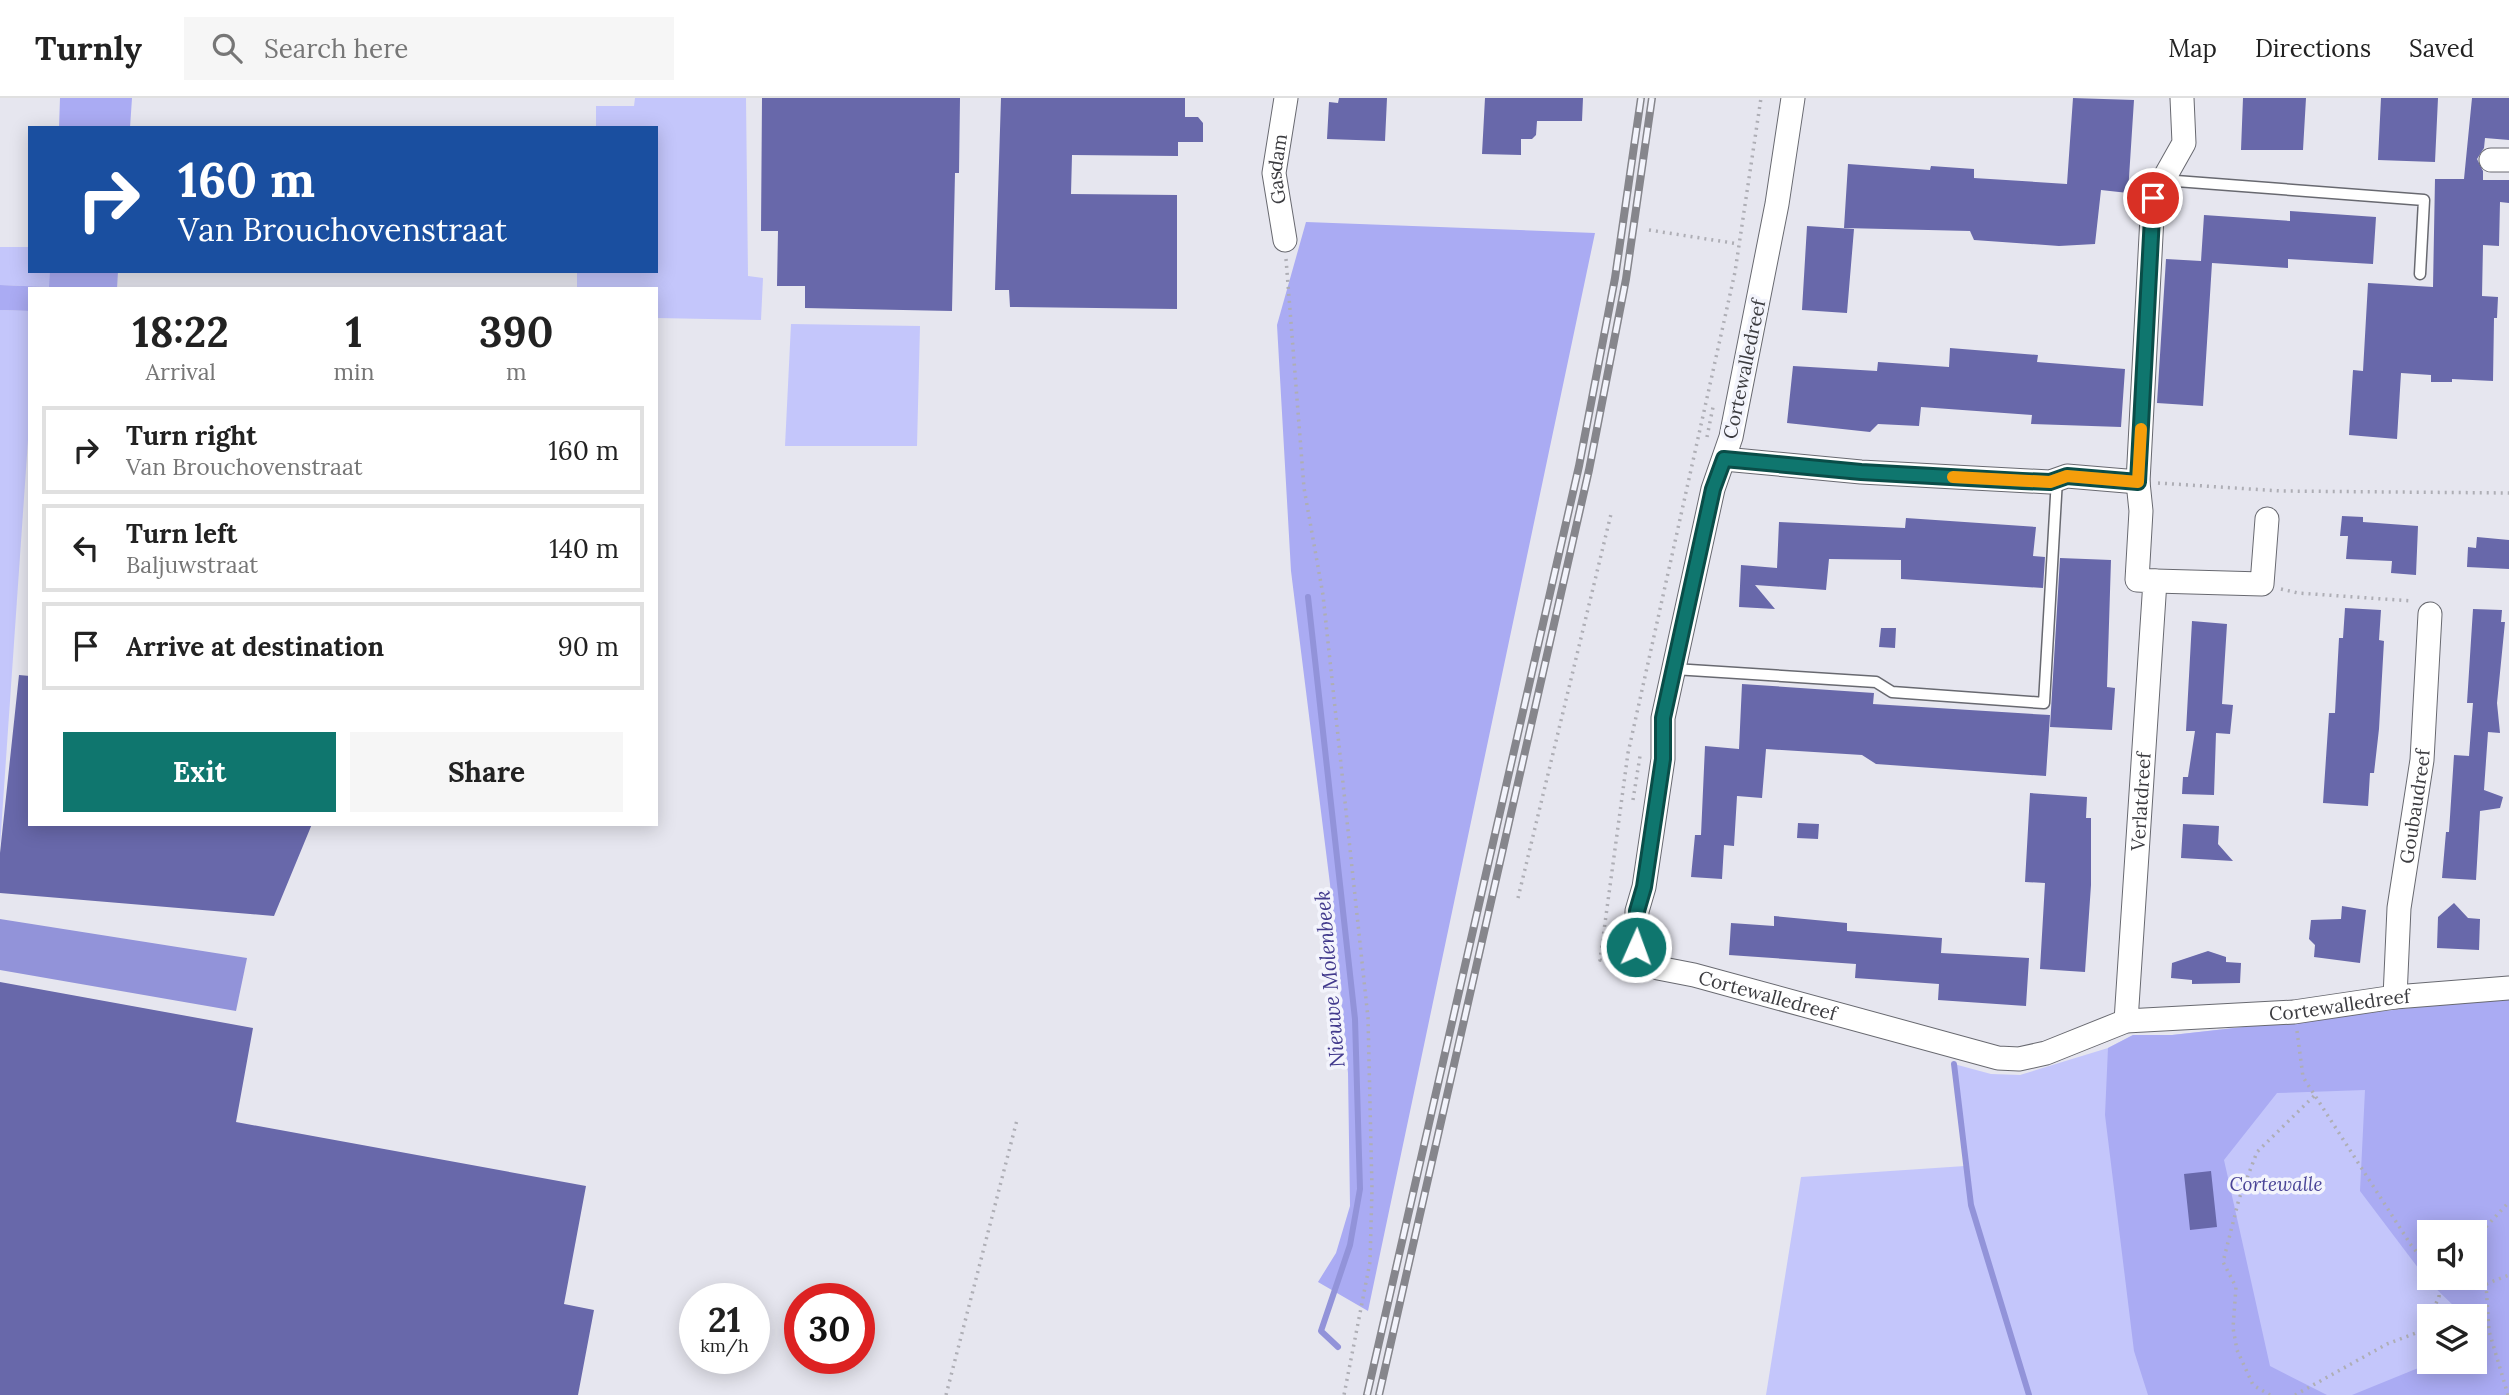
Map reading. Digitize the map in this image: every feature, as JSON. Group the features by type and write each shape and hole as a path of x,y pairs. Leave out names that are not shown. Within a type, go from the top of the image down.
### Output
{"street":[{"name":"Gasdam","path":"1284,240 1274,173 1286,98"},
{"name":"Cortewalledreef","path":"1793,98 1775,218 1724,459 1713,489 1663,718 1663,759 1644,887 1637,911 1636,947 1644,960 1678,974 1694,975 1998,1058 2019,1059 2046,1053 2126,1021 2294,1012 2395,997 2509,988"},
{"path":"2182,98 2184,143 2153,198 2138,482 2141,511 2137,580 2263,583 2267,519"},
{"path":"1724,459 1874,472 2050,482 2067,476 2138,482"},
{"name":"Verlatdreef","path":"2126,1021 2155,581"},
{"name":"Goubaudreef","path":"2395,997 2399,908 2422,760 2430,614"}],"lane":[{"path":"2164,180 2424,200 2420,274"},
{"path":"1674,669 1877,682 1892,692 2044,703 2057,479"}],"path":[{"path":"1612,962 1600,960 1628,753 1740,244 1761,98"},
{"path":"1649,230 1740,244"},
{"path":"1284,240 1304,488 1322,595 1368,1018 1372,1175 1370,1262 1344,1395"},
{"path":"2138,482 2281,491 2509,493"},
{"path":"1517,898 1611,514"},
{"path":"2263,583 2298,593 2409,599 2430,614"},
{"path":"2294,1012 2303,1077 2417,1252"},
{"path":"2270,1395 2253,1385 2237,1350 2233,1328 2236,1287 2223,1262 2239,1199 2257,1152 2315,1096"},
{"path":"946,1395 1017,1120"},
{"path":"2487,1226 2509,1202"},
{"path":"2487,1284 2509,1275"},
{"path":"2486,1290 2489,1331 2508,1395"},
{"path":"2295,1395 2387,1344 2417,1332"}],"green space":[{"path":"635,98 746,98 748,276 763,278 761,320 658,318 658,287 577,287 577,273 658,273 658,126 596,126 596,106 634,106"},
{"path":"0,247 28,247 28,273 50,273 50,287 0,285"},
{"path":"0,310 28,311 28,440 0,846"},
{"path":"791,324 920,326 917,446 785,446"},
{"path":"2509,997 2509,1395 1766,1395 1801,1177 1965,1166 1954,1064 1991,1074 2020,1075 2108,1048 2133,1035 2172,1035"}],"shaded area":[{"path":"60,98 132,98 130,126 59,126"},
{"path":"1306,222 1595,233 1368,1311 1318,1282 1336,1253 1350,1206 1348,1073 1330,884 1291,571 1277,325"},
{"path":"50,273 118,273 117,287 49,287"},
{"path":"0,285 49,287 28,287 28,311 0,310"},
{"path":"0,919 247,958 236,1011 0,970"},
{"name":"Cortewalle","path":"2509,997 2509,1395 2352,1395 2417,1369 2417,1374 2487,1374 2487,1304 2452,1304 2437,1290 2487,1290 2487,1220 2417,1220 2417,1266 2360,1191 2365,1090 2277,1093 2224,1160 2270,1366 2327,1395 2148,1395 2134,1351 2105,1115 2108,1048 2133,1035 2172,1035"}],"building":[{"path":"762,98 960,98 959,173 955,173 952,311 805,308 805,286 777,286 778,231 761,231"},
{"path":"1001,98 1185,98 1185,117 1198,117 1203,123 1203,142 1178,142 1178,156 1072,155 1071,194 1177,195 1177,309 1010,307 1009,290 995,290"},
{"path":"1339,98 1387,98 1385,141 1327,139 1329,102 1338,103"},
{"path":"1485,98 1583,98 1582,121 1537,121 1536,135 1532,139 1521,139 1521,155 1482,154"},
{"path":"2073,98 2134,100 2128,193 2101,190 2095,244 2059,246 1974,240 1970,231 1844,228 1848,164 1930,170 1931,166 1974,169 1974,178 2067,184"},
{"path":"2243,98 2306,98 2303,150 2241,150"},
{"path":"2381,98 2438,98 2435,162 2378,160"},
{"path":"2472,98 2509,98 2509,140 2485,138 2484,148 2477,159 2483,171 2483,180 2509,180 2509,203 2500,202 2499,246 2483,245 2482,296 2498,297 2497,318 2494,318 2493,381 2452,379 2452,382 2431,382 2431,375 2401,373 2397,439 2349,435 2353,370 2363,371 2368,283 2433,287 2435,179 2464,179"},
{"path":"2290,211 2376,217 2373,264 2288,259 2288,268 2212,263 2203,406 2157,403 2166,259 2201,261 2204,215 2290,221"},
{"path":"1807,226 1854,229 1847,313 1802,310"},
{"path":"1950,348 2038,355 2037,362 2125,369 2121,427 2031,424 2032,415 1921,407 1919,426 1878,424 1870,432 1787,423 1793,366 1877,371 1878,362 1949,367"},
{"path":"2342,516 2363,517 2363,522 2418,526 2416,575 2391,573 2392,561 2346,559 2348,536 2340,536"},
{"path":"1906,518 2036,527 2033,556 2045,557 2043,588 1901,579 1901,560 1829,559 1826,590 1755,585 1775,609 1739,607 1741,565 1777,568 1779,522 1905,528"},
{"path":"2477,537 2509,540 2509,569 2467,567 2468,547 2476,548"},
{"path":"2060,558 2111,560 2107,687 2115,688 2112,730 2050,727"},
{"path":"2345,608 2381,610 2379,640 2384,641 2379,729 2374,773 2370,773 2368,806 2323,803 2329,713 2335,713 2339,638 2343,638"},
{"path":"2473,609 2502,610 2501,622 2505,622 2497,703 2500,733 2488,732 2484,790 2503,797 2500,808 2480,811 2476,880 2442,878 2446,832 2449,832 2454,755 2469,756 2473,703 2467,703"},
{"path":"2192,621 2227,624 2222,704 2233,705 2230,734 2216,733 2214,795 2182,794 2183,777 2188,777 2195,731 2186,731"},
{"path":"1881,628 1896,628 1895,648 1879,647"},
{"path":"19,675 28,676 28,826 311,826 274,916 0,893 0,853"},
{"path":"1742,684 1874,693 1873,704 2050,715 2046,776 1876,764 1862,755 1766,749 1762,798 1737,796 1734,846 1724,845 1722,879 1691,877 1695,835 1701,835 1705,746 1739,749"},
{"path":"2030,793 2087,797 2086,818 2091,818 2091,885 2085,972 2040,969 2045,883 2025,882"},
{"path":"1798,823 1819,824 1818,839 1797,838"},
{"path":"2183,824 2219,826 2218,844 2233,861 2181,858"},
{"path":"2454,903 2468,918 2480,919 2479,950 2437,948 2438,917"},
{"path":"2342,906 2366,910 2360,963 2314,957 2315,945 2309,939 2311,920 2341,919"},
{"path":"1774,916 1847,923 1847,931 1942,938 1941,953 2029,958 2026,1006 1938,1000 1939,984 1855,978 1856,964 1729,955 1731,923 1774,926"},
{"path":"2208,951 2226,957 2226,962 2241,963 2240,983 2192,984 2192,980 2171,978 2172,963"},
{"path":"0,982 253,1028 236,1122 586,1186 564,1304 594,1310 578,1395 0,1395"},
{"path":"2211,1171 2217,1227 2190,1230 2184,1174"}],"waterway":[{"name":"Nieuwe Molenbeek","path":"1308,597 1355,1019 1360,1189 1350,1245 1321,1331 1338,1347"},
{"path":"1954,1064 1971,1205 2029,1395"}],"railway":[{"path":"1367,1395 1579,466 1615,278 1641,98"},
{"path":"1379,1395 1589,470 1626,279 1652,98"}],"slow traffic":[{"path":"1953,477 2050,482 2067,476 2138,482 2141,429"}],"route":[{"path":"1636,947 1637,911 1644,887 1663,759 1663,718 1713,489 1724,459 1861,472 2022,481 2050,482 2067,476 2138,482 2153,198"}]}
